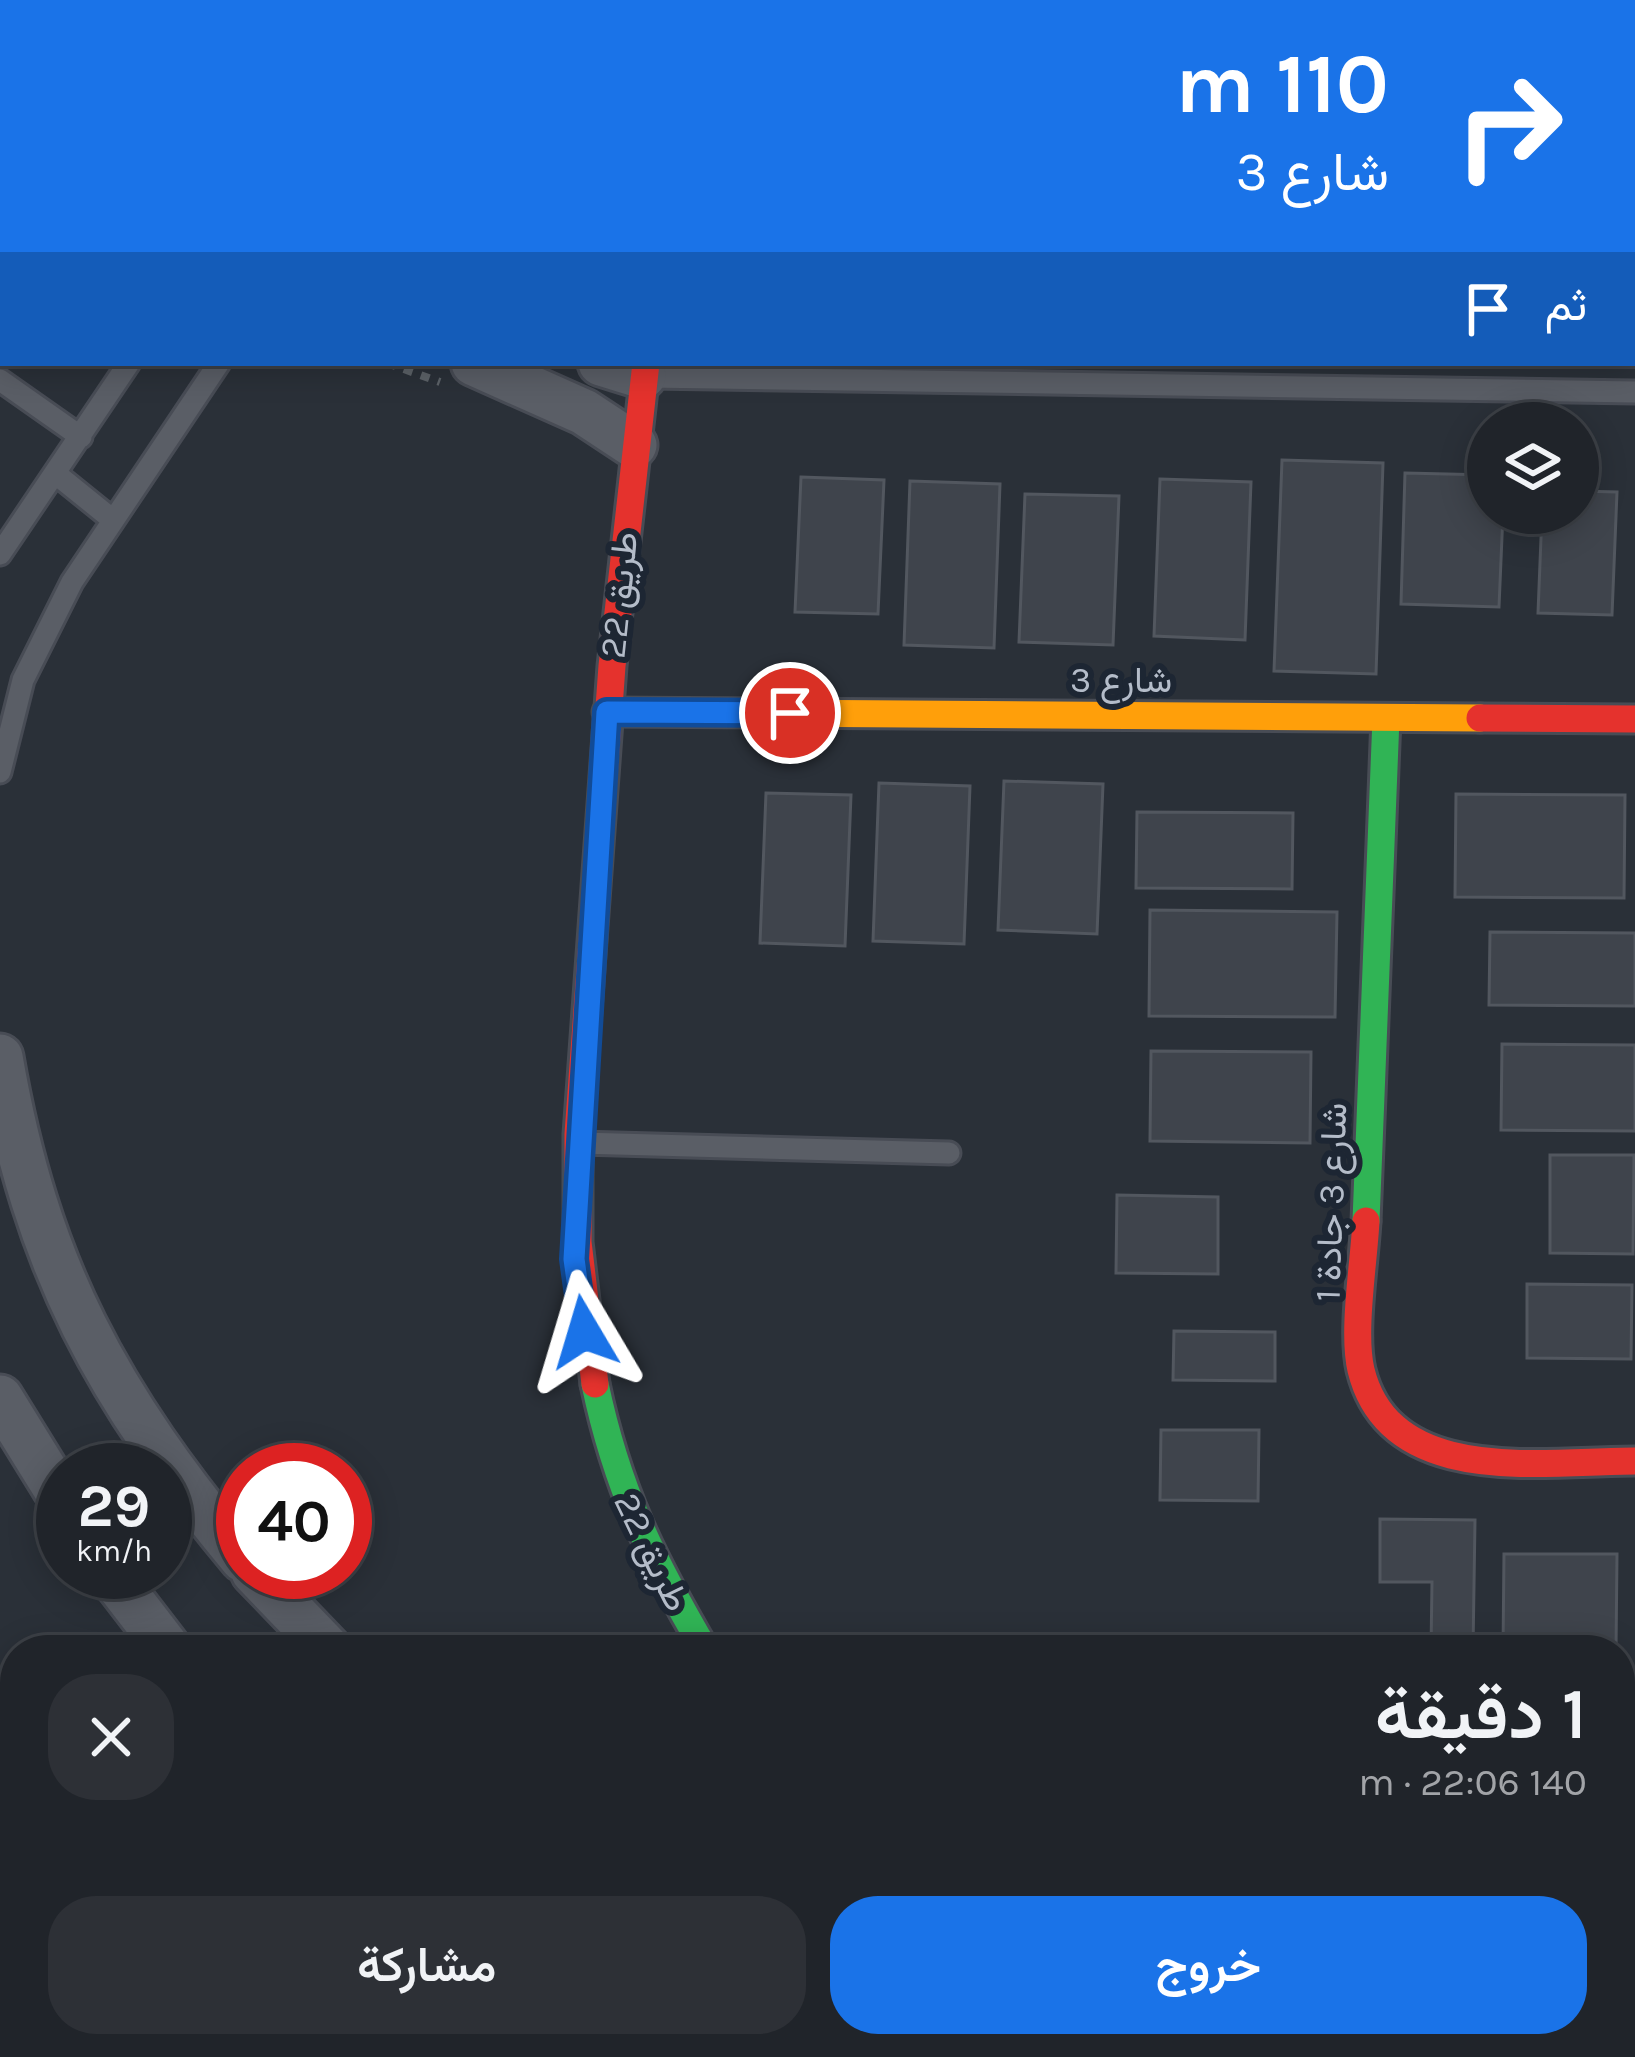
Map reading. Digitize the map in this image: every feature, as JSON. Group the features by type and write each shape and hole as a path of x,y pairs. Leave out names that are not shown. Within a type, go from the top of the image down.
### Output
{"street":[{"path":"481,366 584,412 634,445"},
{"name":"طريق 22","path":"630,368 634,445 607,712 574,1259 601,1428 651,1562 696,1635"},
{"name":"شارع 3","path":"607,712 1635,719"},
{"name":"شارع 3 جادة 1","path":"1385,718 1360,1367 1371,1400 1390,1427 1417,1448 1450,1460 1635,1461"},
{"path":"0,1057 41,1234 86,1335 141,1424 216,1523"},
{"path":"0,1398 36,1456"},
{"path":"130,1599 158,1635"},
{"path":"280,1599 314,1635"}],"lane":[{"path":"0,554 127,366"},
{"path":"0,772 23,680 72,582 217,366"},
{"path":"630,368 1635,392"},
{"path":"0,380 81,436"},
{"path":"56,475 113,520"},
{"path":"580,1143 949,1153"}],"building":[{"path":"1282,460 1383,463 1376,674 1274,671"},
{"path":"1405,473 1467,474 1467,534 1502,534 1499,607 1401,604"},
{"path":"801,477 884,480 878,614 795,612"},
{"path":"1160,479 1251,482 1245,640 1154,636"},
{"path":"910,481 1000,484 994,648 904,645"},
{"path":"1599,492 1617,492 1612,615 1538,613 1541,534 1599,534"},
{"path":"1025,494 1119,496 1113,645 1019,642"},
{"path":"1004,781 1103,784 1097,934 998,930"},
{"path":"879,783 970,786 964,944 873,941"},
{"path":"766,793 851,795 845,946 760,943"},
{"path":"1456,794 1625,795 1624,898 1455,897"},
{"path":"1137,812 1293,813 1292,889 1136,888"},
{"path":"1150,910 1337,912 1335,1017 1149,1016"},
{"path":"1490,932 1635,933 1635,1006 1489,1005"},
{"path":"1502,1044 1635,1045 1635,1131 1501,1130"},
{"path":"1151,1051 1311,1052 1310,1143 1150,1141"},
{"path":"1550,1155 1634,1155 1633,1254 1550,1253"},
{"path":"1117,1195 1218,1197 1218,1274 1116,1273"},
{"path":"1527,1284 1632,1285 1631,1359 1527,1358"},
{"path":"1174,1331 1275,1332 1275,1381 1173,1380"},
{"path":"1161,1430 1259,1430 1258,1501 1160,1500"},
{"path":"1380,1519 1475,1520 1473,1635 1431,1635 1432,1582 1380,1582"},
{"path":"1504,1554 1617,1554 1616,1635 1503,1635"}],"traffic: fast":[{"path":"1366,1221 1386,718"},
{"path":"595,1384 638,1522 697,1635"}],"traffic: slow":[{"path":"607,712 1480,718"}],"traffic: jam":[{"path":"595,1384 578,1242 578,1134 612,666 646,366"},
{"path":"1480,718 1635,719"},
{"path":"1366,1221 1358,1317 1361,1370 1377,1408 1403,1434 1436,1451 1474,1460 1635,1461"}],"route":[{"path":"584,1332 574,1259 607,712 790,713"}]}
